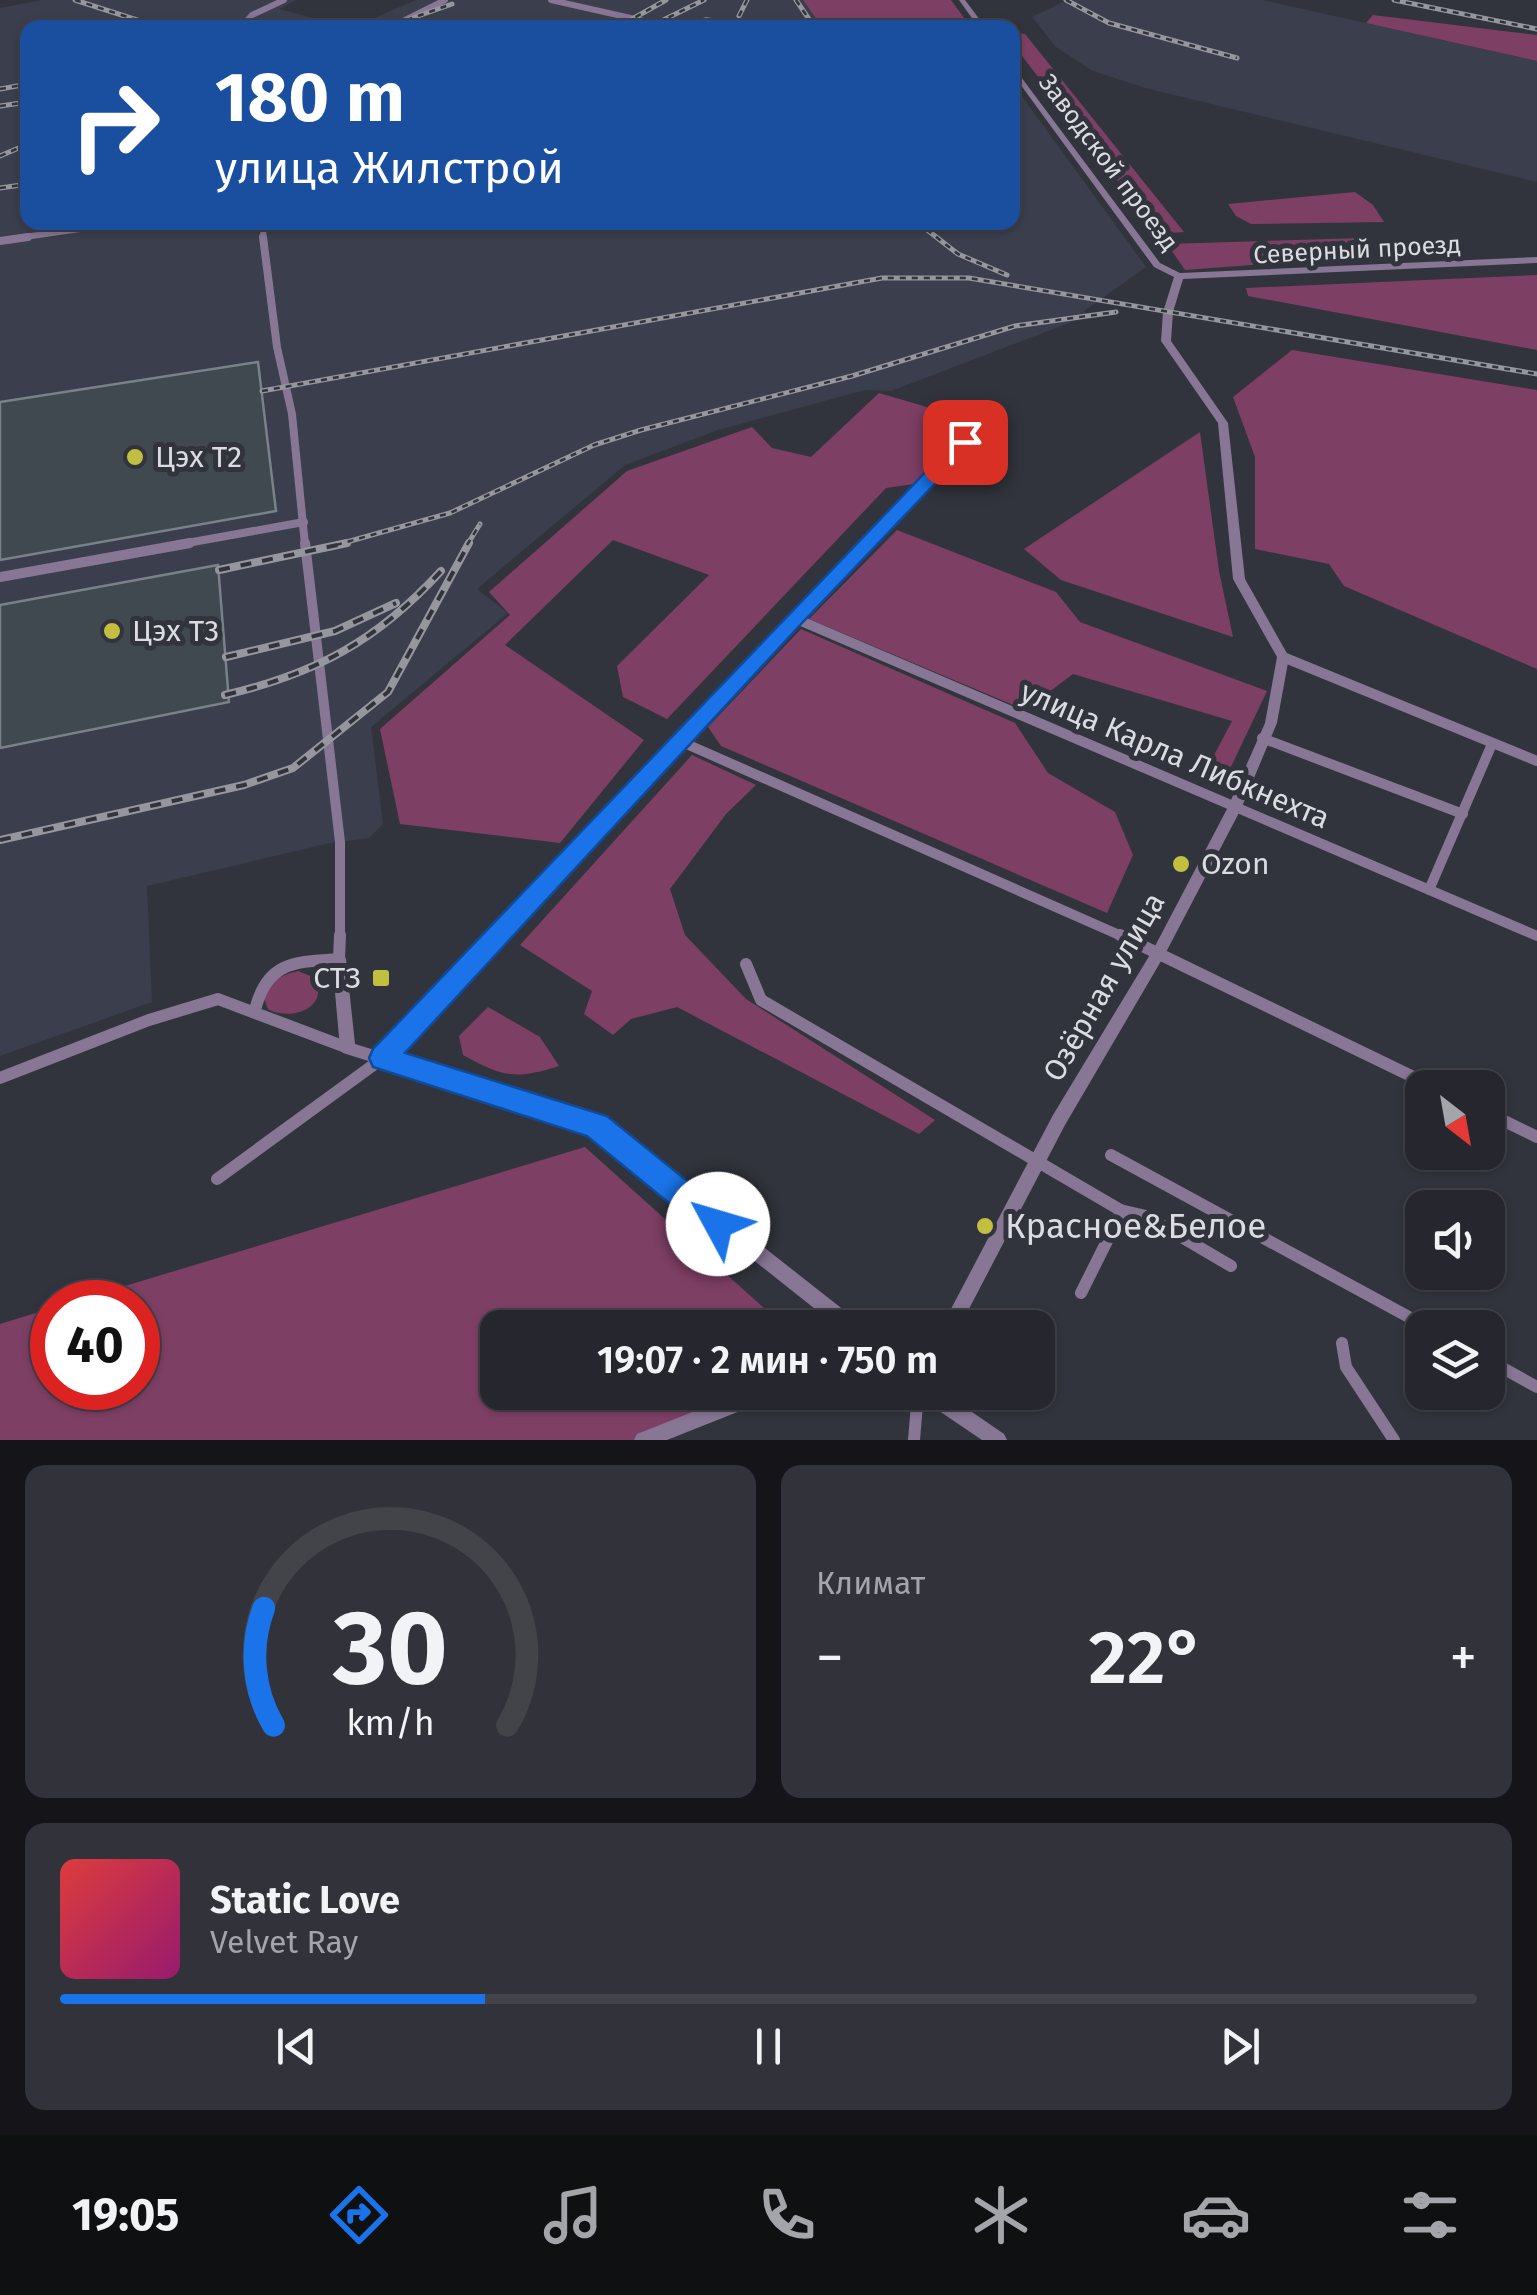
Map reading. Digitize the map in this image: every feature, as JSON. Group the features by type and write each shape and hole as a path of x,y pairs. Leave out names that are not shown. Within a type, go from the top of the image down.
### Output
{"street":[{"path":"247,20 284,0"},
{"path":"404,20 445,0"},
{"path":"551,0 640,20"},
{"name":"Заводской проезд","path":"1020,78 1157,264 1179,276"},
{"path":"0,240 71,230"},
{"path":"262,230 276,347 292,414 340,842 338,960 348,1048"},
{"name":"Северный проезд","path":"1179,276 1537,260"},
{"path":"1179,276 1168,312 1166,341 1223,423 1239,579 1283,657 1537,761"},
{"path":"217,1178 382,1058 794,618 965,442"},
{"path":"0,577 304,522"},
{"name":"улица Карла Либкнехта","path":"794,618 1537,936"},
{"name":"Озёрная улица","path":"959,1310 1036,1162 1159,952 1234,809 1271,723 1283,657"},
{"path":"1262,738 1463,814"},
{"path":"682,742 1159,952 1405,1073"},
{"path":"1429,890 1492,744"},
{"path":"255,1010 266,977 292,963 338,960"},
{"path":"746,964 762,1000 1122,1211 1146,1216 1231,1266"},
{"path":"0,1078 212,997 255,1010 328,1045 382,1058 596,1126 830,1310"},
{"path":"1505,1121 1537,1137"},
{"path":"1111,1155 1405,1315"},
{"path":"1082,1293 1122,1211"},
{"path":"1342,1342 1346,1367 1394,1440"},
{"path":"1505,1369 1537,1387"},
{"path":"643,1440 720,1410"},
{"path":"914,1440 916,1410"},
{"path":"953,1410 998,1440"}],"shaded area":[{"path":"42,0 296,0 279,9 321,20 20,20 20,230 1020,230 1020,94 1146,267 1084,311 1087,316 891,391 865,390 718,430 625,465 477,589 508,613 371,727 383,824 369,838 330,843 147,886 152,1002 0,1056 0,8"},
{"path":"416,0 803,0 817,20 370,20"},
{"path":"803,0 951,0 966,20 817,20"},
{"path":"1067,0 1262,0 1537,61 1537,182 1145,88 1093,71 1056,47 1032,17"},
{"path":"1373,15 1537,35 1537,61 1366,23"},
{"path":"1020,34 1025,34 1184,232 1158,234 1020,53"},
{"path":"1355,192 1373,205 1384,222 1251,224 1236,216 1228,204"},
{"path":"1363,238 1360,245 1252,265 1185,270 1167,244"},
{"path":"1537,275 1537,350 1248,296 1246,288"},
{"path":"1292,350 1537,390 1537,669 1344,586 1329,564 1255,549 1255,457 1233,397"},
{"path":"879,393 995,427 978,475 886,488 667,719 623,697 617,666 709,575 613,540 505,645 644,740 560,843 400,824 380,729 510,615 489,592 627,471 752,427 772,448 811,457"},
{"path":"1200,432 1219,571 1233,637 1061,580 1024,549"},
{"path":"897,530 1056,592 1080,622 1267,691 1220,790 1202,778 1232,721 1073,674 1025,710 809,619"},
{"path":"801,629 1015,723 1048,773 1115,812 1133,855 1107,913 721,746 708,727"},
{"path":"692,755 756,785 726,814 670,889 685,935 746,999 935,1120 919,1134 677,1007 631,1019 613,1035 584,1014 592,991 520,945"},
{"path":"298,971 315,978 318,988 313,1004 287,1014 268,1009 264,999 273,983"},
{"path":"488,1007 540,1037 559,1066 509,1074 463,1055 459,1036"},
{"path":"585,1147 766,1310 480,1310 480,1410 729,1410 655,1440 0,1440 0,1324 30,1315 30,1410 160,1410 160,1280 145,1280"}],"building":[{"name":"Цэх Т2","path":"258,362 276,511 0,560 0,402"},
{"name":"Цэх Т3","path":"218,565 229,702 0,748 0,605"}],"railway":[{"path":"75,0 137,20"},
{"path":"630,20 666,0"},
{"path":"663,20 704,0"},
{"path":"739,16 747,0"},
{"path":"796,0 810,20"},
{"path":"1066,0 1109,23 1237,58"},
{"path":"1394,0 1537,29"},
{"path":"407,20 452,4"},
{"path":"0,89 20,85"},
{"path":"0,106 20,103"},
{"path":"0,156 20,147"},
{"path":"0,188 20,185"},
{"path":"927,230 958,254 1007,275"},
{"path":"262,391 882,278 969,278 1537,374"},
{"path":"336,545 450,513 594,445 641,430 852,376 1015,326 1116,312"},
{"path":"467,545 480,524"},
{"path":"219,570 347,543"},
{"path":"0,840 244,785 293,768 388,692 469,543"},
{"path":"225,695 289,676 344,651 393,617 441,571"},
{"path":"226,657 335,631 396,603"}],"place":[{"name":"Цэх Т2","path":"135,457"},
{"name":"Цэх Т3","path":"112,631"},
{"name":"Ozon","path":"1181,864"},
{"name":"СТЗ","path":"381,978"},
{"name":"Красное&Белое","path":"985,1226"}],"route":[{"path":"718,1224 596,1126 382,1058 603,827 794,618 965,442"}]}
